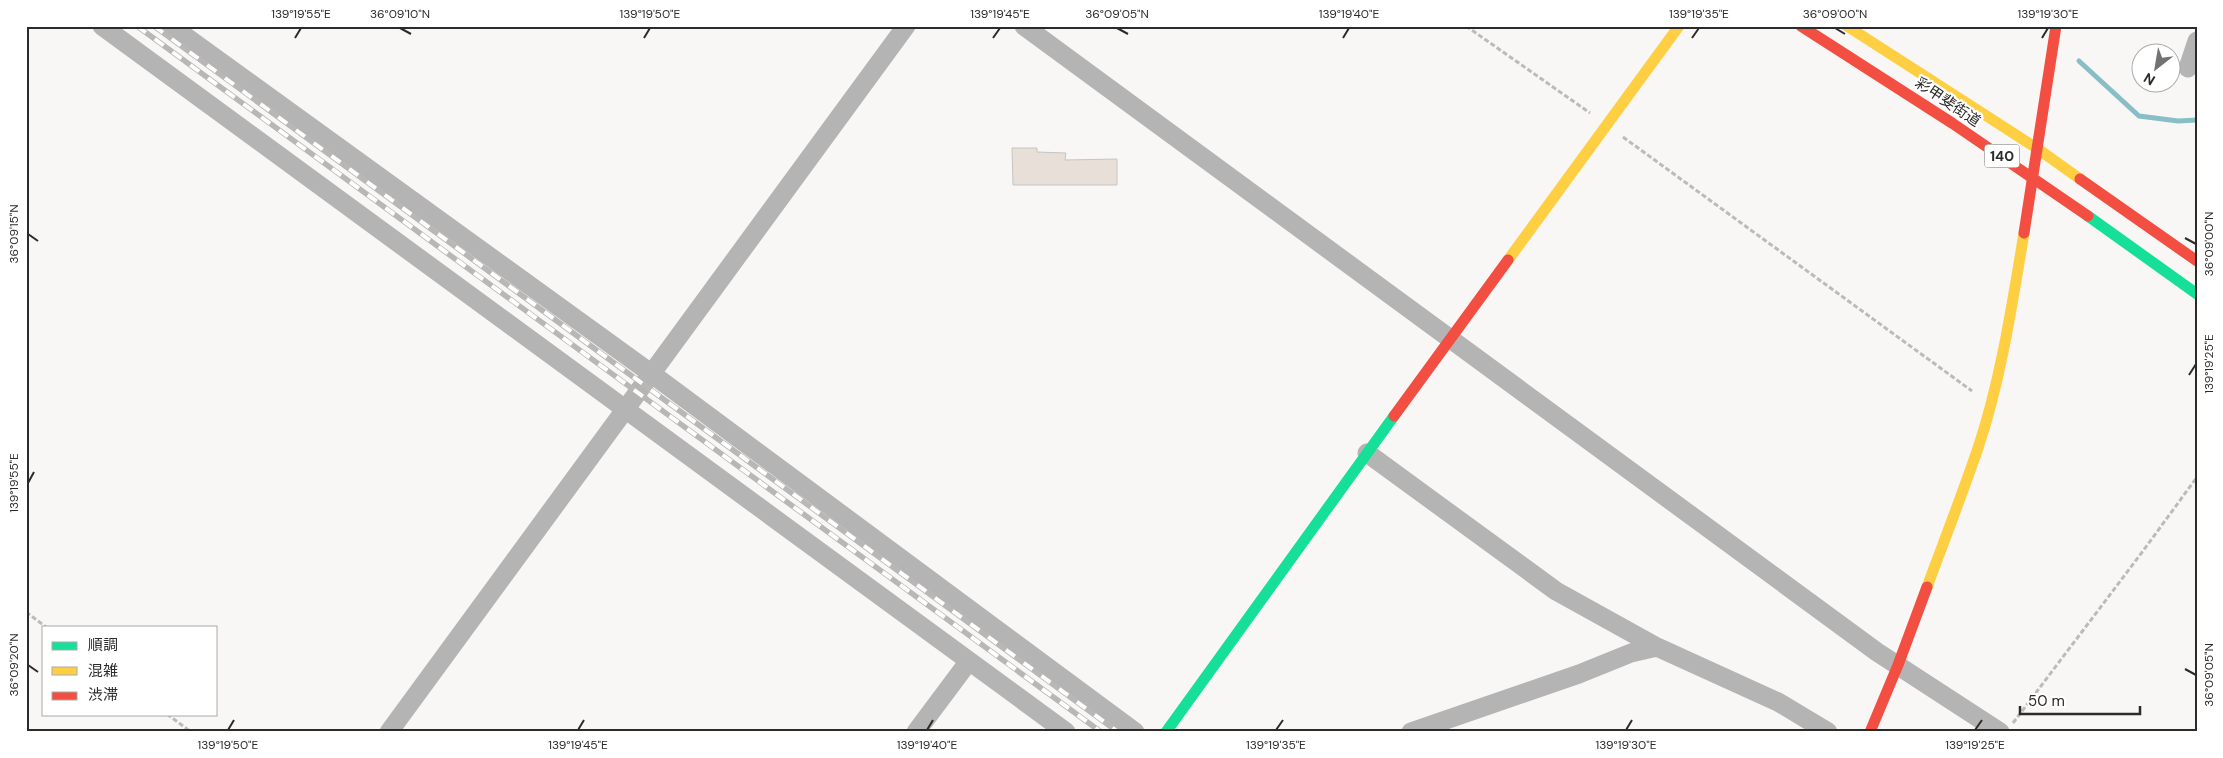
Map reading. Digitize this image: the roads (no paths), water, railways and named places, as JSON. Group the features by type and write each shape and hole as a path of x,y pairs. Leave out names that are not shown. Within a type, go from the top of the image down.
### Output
{"main road":[{"path":"1166,732 1366,453 1679,26"},
{"name":"彩甲斐街道","path":"1801,26 1884,78 2033,177 2197,294"},
{"name":"彩甲斐街道","path":"1847,26 2038,149 2197,261"},
{"path":"1870,732 1898,665 1978,448 1990,405 2006,338 2038,149 2056,26"}],"street":[{"path":"102,26 1066,732"},
{"path":"171,26 652,374 1135,732"},
{"path":"389,732 906,26"},
{"path":"1024,26 1877,652 2006,728"},
{"path":"2188,68 2197,41"},
{"path":"1366,453 1556,591 1657,647 1778,702 1828,732"},
{"path":"1411,732 1579,674 1631,653 1657,647"},
{"path":"916,732 969,662"}],"waterway":[{"path":"2079,61 2139,116 2178,121 2197,120"}],"railway":[{"path":"137,26 1101,732"},
{"path":"154,26 1118,732"}]}
